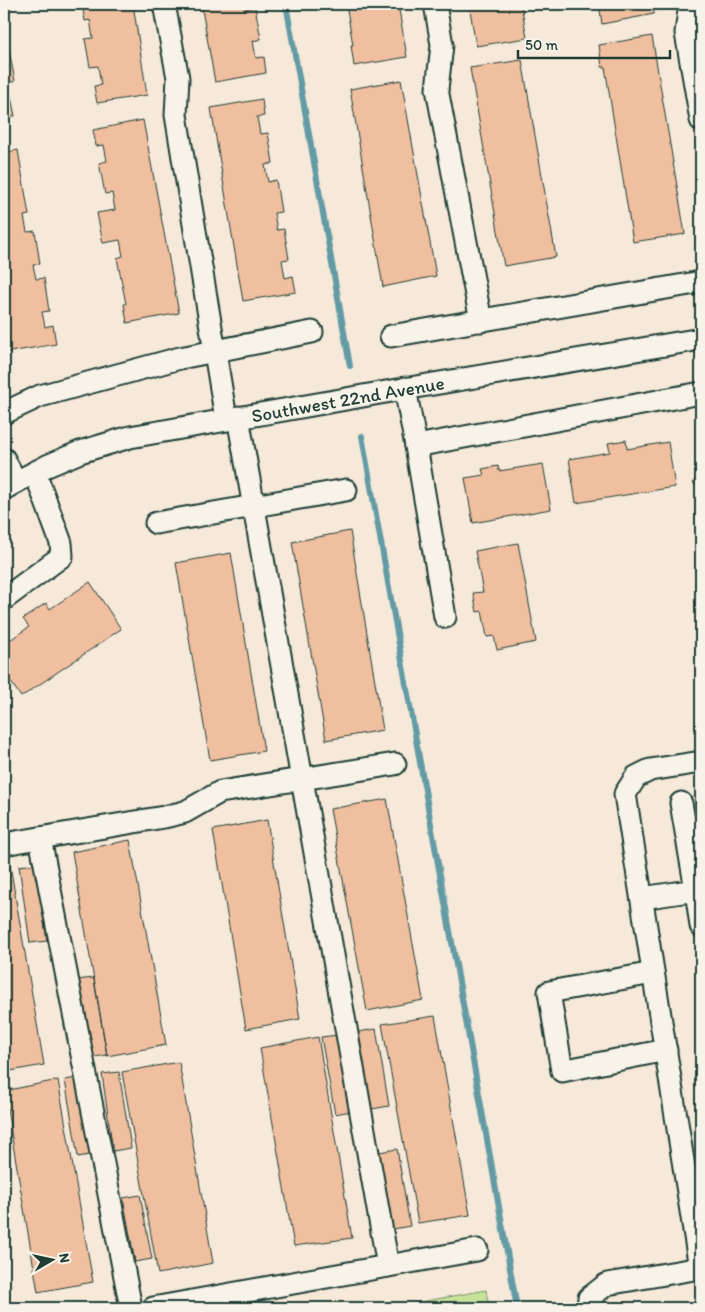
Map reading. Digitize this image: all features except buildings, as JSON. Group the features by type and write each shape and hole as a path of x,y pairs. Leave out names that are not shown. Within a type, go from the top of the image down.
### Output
{"street":[{"path":"164,4 178,78 176,115 215,351 254,506 388,1266"},
{"path":"435,4 442,45 437,89 481,321"},
{"path":"690,4 686,33 701,120"},
{"path":"391,336 701,282"},
{"path":"4,413 40,396 180,358 312,332"},
{"name":"Southwest 22nd Avenue","path":"10,485 80,452 130,437 405,388 701,339"},
{"path":"405,388 445,617"},
{"path":"416,446 701,393"},
{"path":"4,459 10,485"},
{"path":"4,599 62,556 61,543 35,472"},
{"path":"156,523 346,490"},
{"path":"588,1308 589,1298 607,1284 701,1268 697,1215 666,1050 625,794 636,777 650,770 701,762"},
{"path":"4,844 185,812 220,792 395,764"},
{"path":"681,803 701,926"},
{"path":"40,838 130,1308"},
{"path":"642,898 696,890"},
{"path":"654,973 549,992 562,1071 666,1050"},
{"path":"153,1308 477,1250"}],"green space":[{"path":"486,1290 489,1308 388,1308"}],"waterway":[{"path":"286,4 350,366"},
{"path":"362,436 517,1308"}]}
